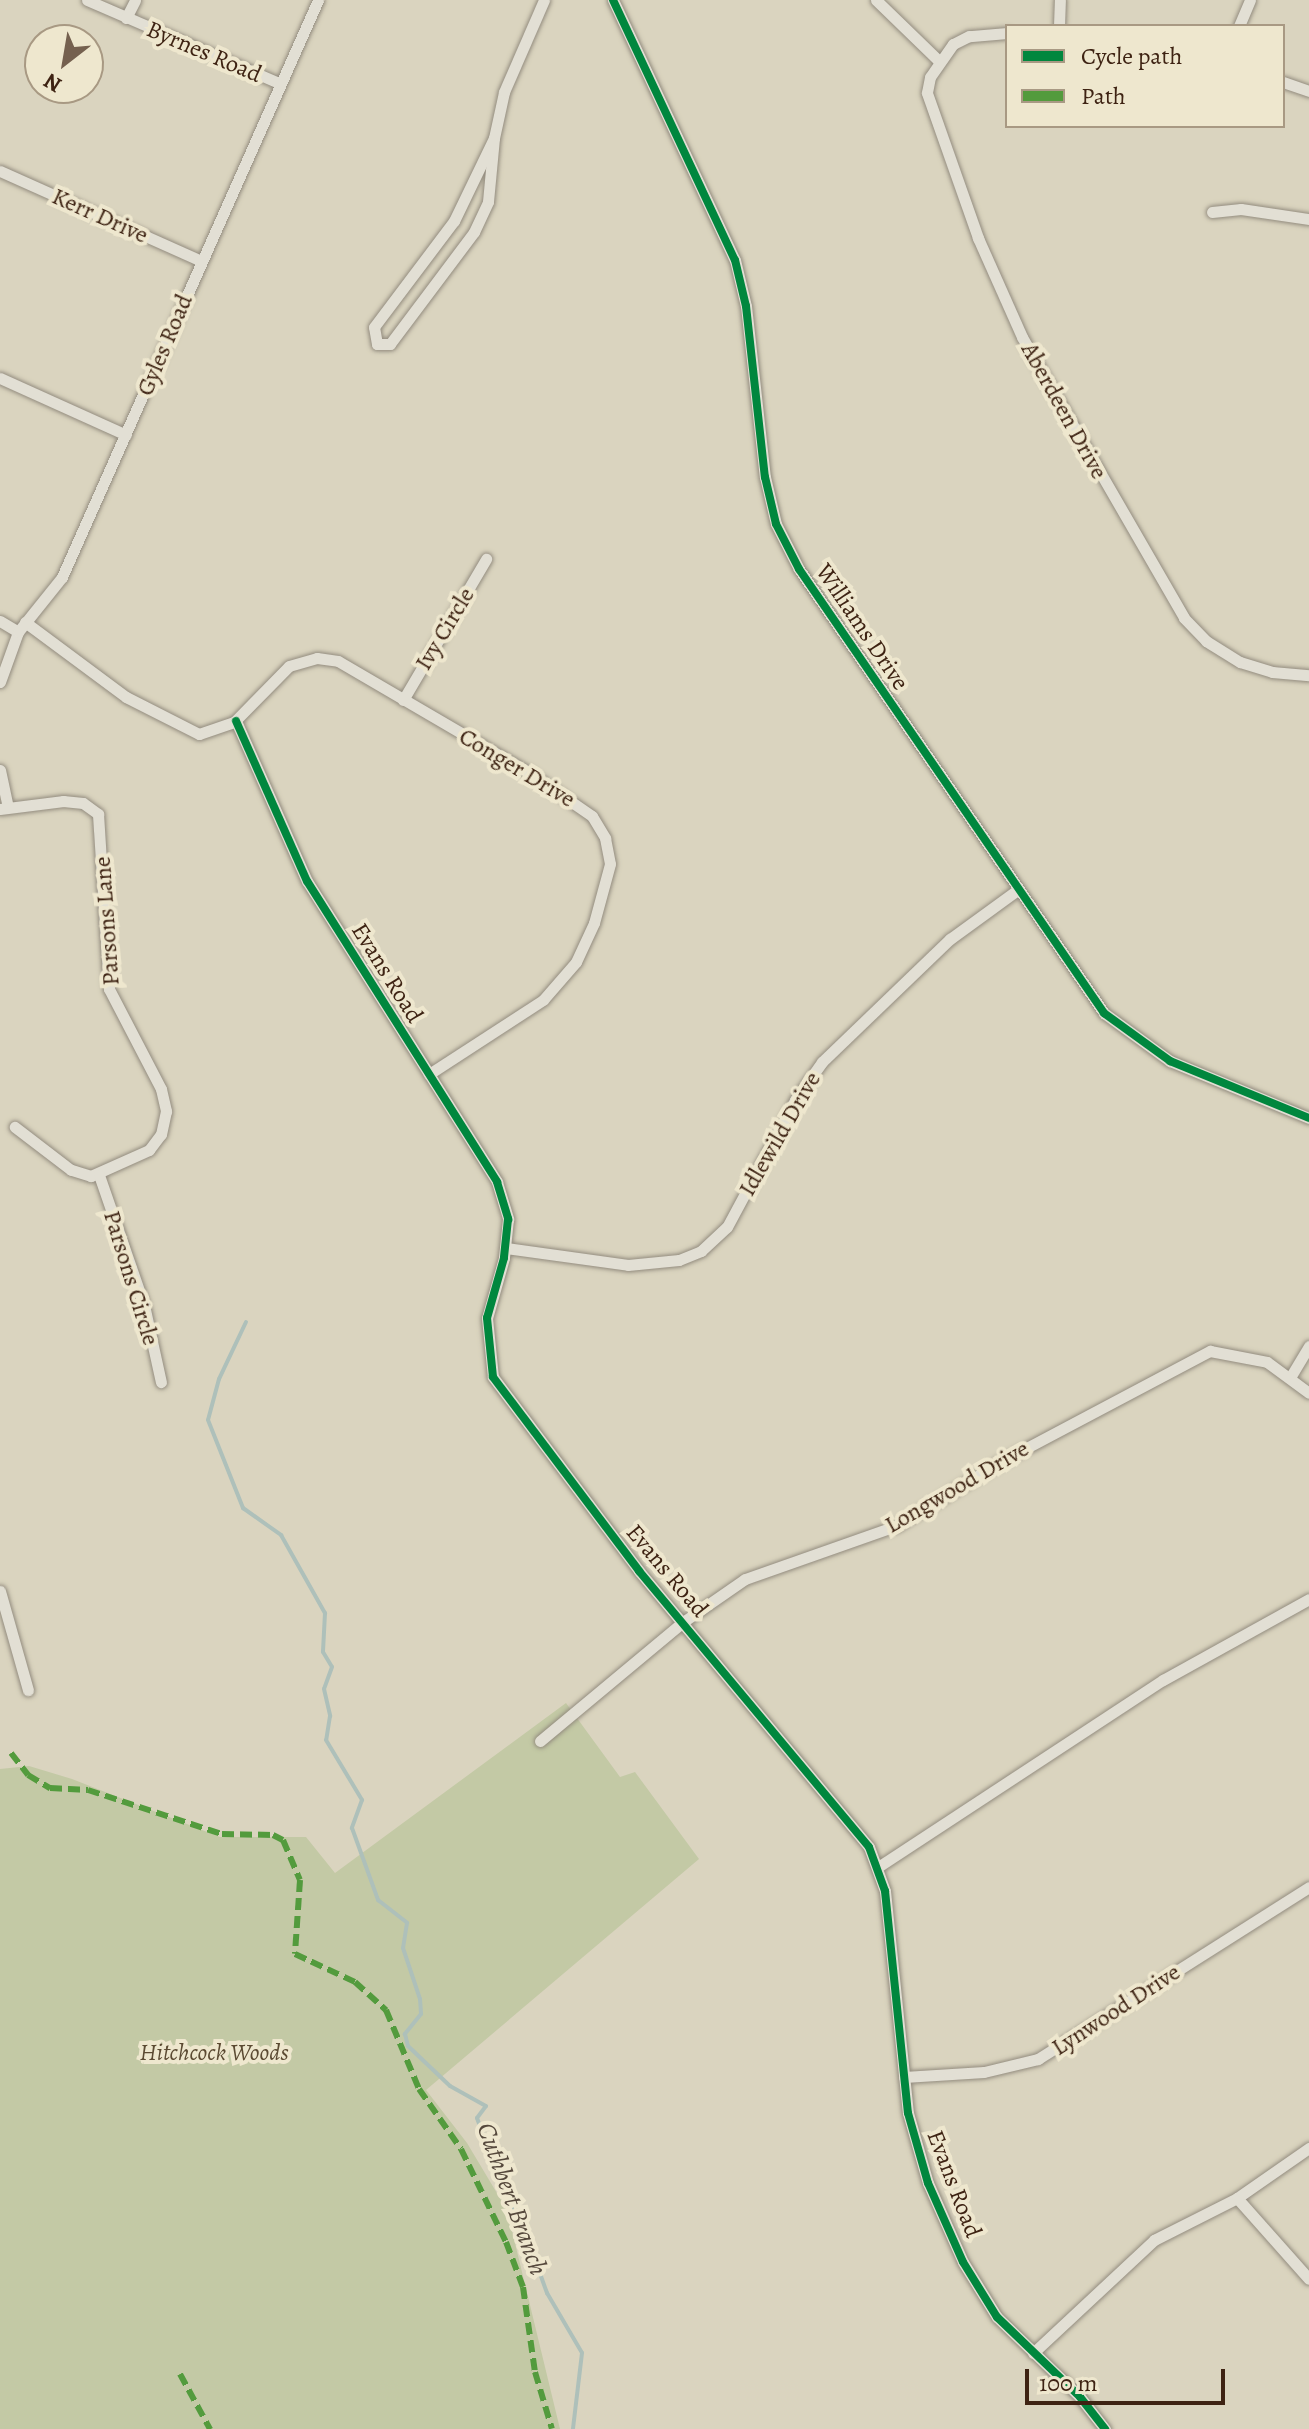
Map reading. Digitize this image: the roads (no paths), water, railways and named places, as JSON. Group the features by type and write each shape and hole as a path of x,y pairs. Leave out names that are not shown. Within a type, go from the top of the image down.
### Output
{"street":[{"name":"Byrnes Road","path":"87,0 279,83"},
{"path":"126,18 135,0"},
{"name":"Gyles Road","path":"0,682 22,627 62,577 318,0"},
{"path":"494,138 454,221 374,327 377,344 390,344 474,232 488,202 494,138 504,92 544,0"},
{"name":"Williams Drive","path":"613,0 735,260 776,524 813,591 1088,995 1135,1041 1170,1061 1309,1118"},
{"path":"876,0 939,61 960,39 1005,33"},
{"path":"1059,24 1060,0"},
{"path":"1240,24 1250,0"},
{"name":"Aberdeen Drive","path":"939,61 930,77 928,103 978,238 1036,363 1155,572 1184,618 1225,653 1272,672 1309,675"},
{"path":"1285,83 1309,91"},
{"name":"Kerr Drive","path":"0,171 201,261"},
{"path":"1212,212 1241,209 1309,219"},
{"path":"0,378 126,435"},
{"name":"Ivy Circle","path":"403,700 486,559"},
{"path":"0,621 22,627 126,697 177,727 212,733 236,721"},
{"name":"Conger Drive","path":"236,721 277,674 317,658 338,661 583,807 600,826 610,864 594,923 566,976 543,1000 429,1074"},
{"name":"Evans Road","path":"236,721 307,881 493,1173 508,1219 506,1248 487,1318 493,1377 525,1425 683,1622 860,1834 878,1867 913,2137 953,2241 997,2317 1105,2429"},
{"path":"0,770 4,808"},
{"name":"Parsons Lane","path":"4,808 63,801 89,806 101,820 109,989 161,1089 166,1111 161,1134 149,1150 99,1175"},
{"name":"Idlewild Drive","path":"506,1248 628,1265 679,1260 701,1251 727,1227 795,1100 822,1062 950,939 1016,891"},
{"path":"15,1127 71,1170 99,1175"},
{"name":"Parsons Circle","path":"99,1175 144,1305 161,1382"},
{"path":"1291,1376 1309,1346"},
{"name":"Longwood Drive","path":"540,1741 683,1622 765,1569 898,1525 1000,1462 1210,1351 1240,1353 1291,1376 1309,1393"},
{"path":"0,1591 28,1690"},
{"path":"878,1867 1163,1680 1309,1599"},
{"name":"Lynwood Drive","path":"904,2077 1003,2070 1038,2059 1309,1887"},
{"path":"1033,2353 1154,2240 1237,2198 1309,2148"},
{"path":"1237,2198 1309,2279"}],"waterway":[{"name":"Cuthbert Branch","path":"246,1322 219,1379 208,1420 243,1508 281,1535 325,1613 323,1652 332,1667 324,1689 330,1716 326,1740 362,1800 352,1828 378,1900 407,1923 403,1948 420,1999 421,2014 405,2034 408,2046 450,2086 486,2106 477,2118 502,2187 520,2218 547,2293 582,2353 573,2429"}],"park label":[{"name":"Hitchcock Woods","path":"214,2053"}]}
